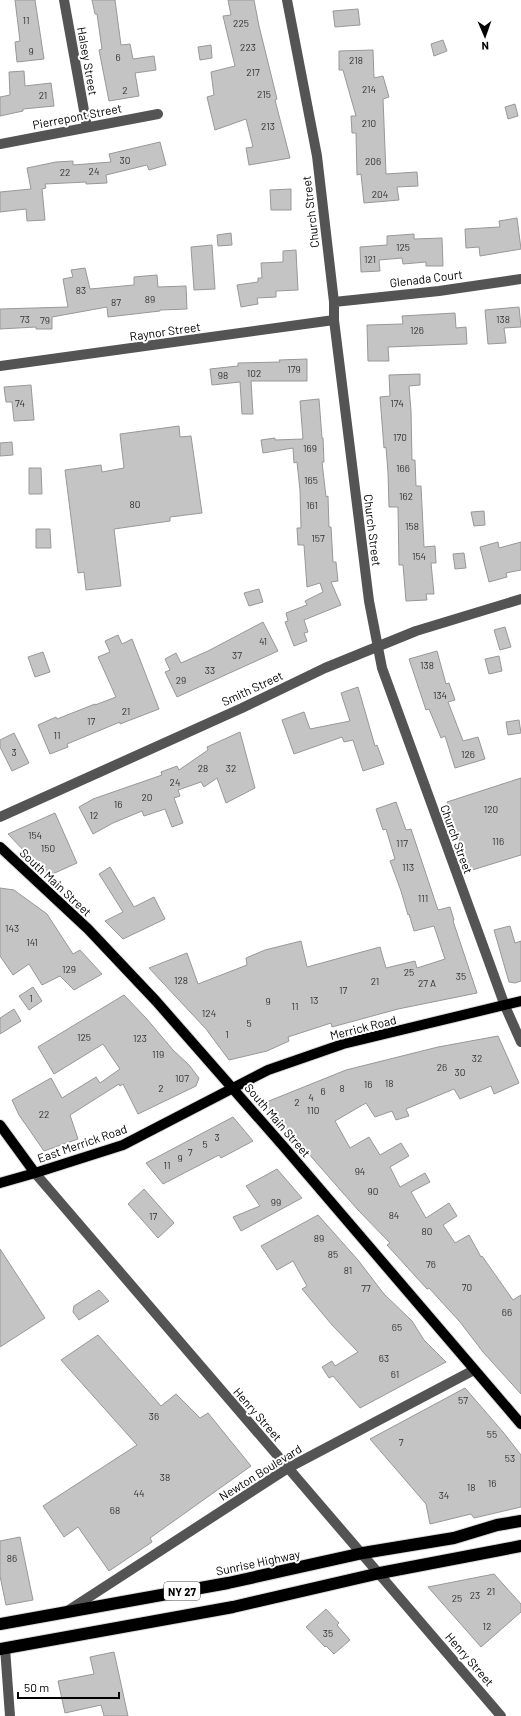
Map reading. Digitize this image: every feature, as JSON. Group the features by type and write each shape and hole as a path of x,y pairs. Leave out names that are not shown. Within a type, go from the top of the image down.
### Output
{"highway":[{"name":"Sunrise Highway","path":"0,1624 228,1583 363,1553 454,1538 497,1525 521,1521"},
{"name":"NY 27","path":"3,1648 232,1607 380,1573 521,1546"}],"main road":[{"name":"South Main Street","path":"0,847 88,929 156,1001 234,1089 521,1424"},
{"name":"Merrick Road","path":"234,1089 268,1070 343,1044 521,1001"},
{"name":"East Merrick Road","path":"0,1183 123,1145 234,1089"},
{"name":"Henry Street","path":"0,1126 35,1173"}],"street":[{"name":"Halsey Street","path":"64,0 87,127"},
{"name":"Church Street","path":"287,0 317,156 334,302 334,320 369,601 379,646 382,668 505,1006 521,1042"},
{"name":"Pierrepont Street","path":"0,144 158,114"},
{"name":"Glenada Court","path":"334,302 439,291 521,279"},
{"name":"Raynor Street","path":"0,366 334,320"},
{"name":"Smith Street","path":"0,817 242,708 325,668 416,631 521,599"},
{"name":"Henry Street","path":"35,1173 288,1468 363,1553 501,1716"},
{"name":"Newton Boulevard","path":"67,1611 288,1468 474,1370"},
{"path":"3,1648 10,1716"}],"building":[{"path":"15,0 35,0 44,59 17,62 15,42 20,41"},
{"path":"92,0 115,0 121,45 130,44 133,59 154,56 156,70 135,73 139,96 109,101 99,50 102,49 97,14 95,14"},
{"path":"228,0 254,0 277,99 275,100 290,158 249,165 246,148 253,147 246,119 215,130 207,97 214,95 211,72 235,66 223,16 231,15"},
{"path":"358,9 360,25 335,27 333,11"},
{"path":"443,40 447,51 434,56 431,44"},
{"path":"211,45 212,58 200,60 198,47"},
{"path":"373,50 374,78 383,76 389,97 383,99 386,174 417,172 418,186 397,187 399,200 364,203 361,174 357,175 356,133 352,133 351,116 356,116 343,70 339,70 339,51"},
{"path":"24,71 25,86 51,83 54,106 23,109 23,111 0,116 0,97 10,95 9,72"},
{"path":"515,104 518,116 508,119 505,107"},
{"path":"160,142 166,165 149,170 147,165 106,175 107,183 86,184 86,182 45,184 46,188 42,189 45,220 27,221 26,209 0,212 0,192 31,189 27,168 56,162 73,161 73,165 111,162 109,154"},
{"path":"291,189 291,210 271,210 270,190"},
{"path":"517,218 521,249 480,256 479,247 466,248 465,229 500,227 499,221"},
{"path":"231,233 232,245 218,246 217,235"},
{"path":"414,234 414,239 442,238 443,266 426,266 426,262 403,264 402,258 379,260 380,271 361,272 360,247 387,245 387,236"},
{"path":"212,245 215,289 194,290 191,247"},
{"path":"296,250 298,290 276,291 276,297 257,298 258,304 241,307 237,285 258,282 258,278 262,278 261,263 283,262 283,251"},
{"path":"85,268 90,289 134,285 134,277 157,275 158,287 186,286 187,309 160,310 108,317 107,307 52,317 52,329 36,329 36,327 0,329 0,309 68,307 63,279 73,277 71,270"},
{"path":"519,307 521,327 504,328 506,343 488,344 485,310"},
{"path":"455,313 456,328 466,327 467,344 388,347 389,361 368,361 367,325 403,324 402,316"},
{"path":"307,359 307,381 251,381 253,414 242,414 240,382 212,385 210,369 238,366 238,363 280,362 279,360"},
{"path":"420,374 420,385 409,386 412,460 415,460 416,486 421,486 424,547 435,546 436,563 431,563 434,594 426,594 427,600 406,601 403,565 399,565 398,507 389,507 386,447 384,448 380,397 390,396 389,375"},
{"path":"31,385 34,420 14,421 12,402 6,402 4,387"},
{"path":"319,399 323,438 324,462 322,462 326,497 328,496 329,527 331,527 333,562 336,562 338,581 331,582 341,605 304,620 308,632 304,633 307,641 294,646 285,622 288,621 286,613 307,605 305,601 323,592 320,583 307,587 304,545 298,545 297,528 301,528 300,490 297,462 294,463 293,448 263,453 261,440 275,438 275,440 303,439 300,401"},
{"path":"179,426 180,437 191,436 202,513 170,517 170,521 114,529 121,586 86,590 84,572 78,573 65,470 101,465 102,472 124,468 120,434"},
{"path":"12,442 13,455 0,456 0,443"},
{"path":"29,468 41,468 42,494 29,494"},
{"path":"484,511 485,525 474,526 471,512"},
{"path":"36,529 50,529 51,548 36,548"},
{"path":"498,542 499,548 521,542 521,570 506,573 507,577 489,582 480,547"},
{"path":"464,553 466,568 455,569 453,554"},
{"path":"259,589 263,602 249,606 244,593"},
{"path":"263,622 278,651 177,697 165,672 170,670 165,659 176,653 181,663 208,651"},
{"path":"505,627 511,647 500,650 494,630"},
{"path":"118,635 122,644 132,639 159,709 120,724 120,722 67,744 68,747 50,754 38,725 56,717 57,719 116,697 98,657 110,652 105,641"},
{"path":"437,651 446,684 449,683 455,700 448,702 463,741 478,737 485,759 455,768 445,736 441,738 429,709 426,710 409,659"},
{"path":"43,652 50,672 35,677 28,657"},
{"path":"499,656 502,671 489,674 485,659"},
{"path":"358,687 375,746 377,745 384,764 363,771 353,740 344,742 342,737 294,754 282,720 304,712 310,729 350,721 341,693"},
{"path":"519,720 521,733 508,735 506,722"},
{"path":"240,732 255,788 226,803 217,778 204,787 201,782 178,790 180,796 174,798 183,823 172,827 165,809 144,816 142,811 113,823 93,834 79,807 93,799 162,775 161,772 177,766 179,770 208,750 207,747"},
{"path":"14,733 29,763 12,771 0,747 0,740"},
{"path":"521,778 521,855 469,871 447,802"},
{"path":"396,802 406,830 411,829 438,910 450,907 453,921 477,993 398,1009 332,1027 331,1023 288,1037 289,1041 267,1051 229,1060 206,1029 149,968 187,953 198,984 247,965 246,958 265,950 301,941 307,967 380,947 386,968 415,961 417,968 445,959 434,926 414,931 390,861 395,859 386,829 383,830 376,809"},
{"path":"55,813 77,863 48,876 8,834"},
{"path":"110,867 134,907 154,897 165,919 123,939 105,921 123,912 99,874"},
{"path":"0,888 14,890 47,914 73,954 80,950 102,974 74,990 60,976 42,985 29,964 13,975 0,956"},
{"path":"510,926 515,943 521,941 521,981 515,983 509,982 494,930"},
{"path":"33,987 42,1001 29,1010 19,996"},
{"path":"124,995 173,1050 189,1065 199,1078 196,1086 138,1114 123,1084 120,1086 119,1084 70,1115 78,1139 44,1151 19,1115 12,1100 51,1078 62,1098 96,1077 100,1083 120,1069 103,1044 54,1074 38,1047"},
{"path":"14,1009 21,1021 0,1034 0,1018"},
{"path":"498,1036 519,1083 494,1094 491,1086 460,1099 454,1089 406,1109 409,1116 396,1120 392,1111 375,1117 366,1103 335,1121 350,1148 369,1137 380,1155 401,1143 409,1156 390,1167 400,1187 425,1173 430,1182 411,1192 426,1218 449,1203 457,1216 443,1225 455,1243 469,1235 481,1257 482,1256 513,1300 521,1295 521,1394 483,1352 460,1322 429,1288 427,1289 387,1245 390,1243 358,1210 264,1103 346,1070 438,1047"},
{"path":"233,1117 253,1141 221,1158 219,1155 163,1184 146,1163"},
{"path":"277,1169 302,1198 241,1231 233,1217 260,1206 246,1186"},
{"path":"144,1189 174,1223 158,1238 128,1204"},
{"path":"318,1215 358,1260 384,1294 412,1321 424,1340 446,1362 360,1408 333,1376 329,1378 322,1367 332,1361 335,1366 358,1352 332,1325 302,1289 307,1286 293,1261 277,1270 261,1246"},
{"path":"0,1249 45,1318 0,1347"},
{"path":"99,1290 109,1301 79,1320 73,1312 74,1306"},
{"path":"98,1335 161,1406 176,1394 200,1418 208,1413 251,1466 150,1538 152,1542 109,1571 78,1527 64,1537 43,1506 137,1445 61,1360"},
{"path":"465,1388 521,1455 521,1507 474,1518 471,1514 430,1524 426,1504 370,1439"},
{"path":"20,1537 33,1600 6,1605 0,1576 0,1541"},
{"path":"494,1574 521,1604 521,1612 481,1647 428,1587"},
{"path":"326,1609 339,1623 337,1625 350,1640 334,1654 326,1646 325,1647 306,1627"},
{"path":"114,1652 128,1716 104,1716 101,1705 65,1713 58,1681 94,1674 90,1657"}]}
